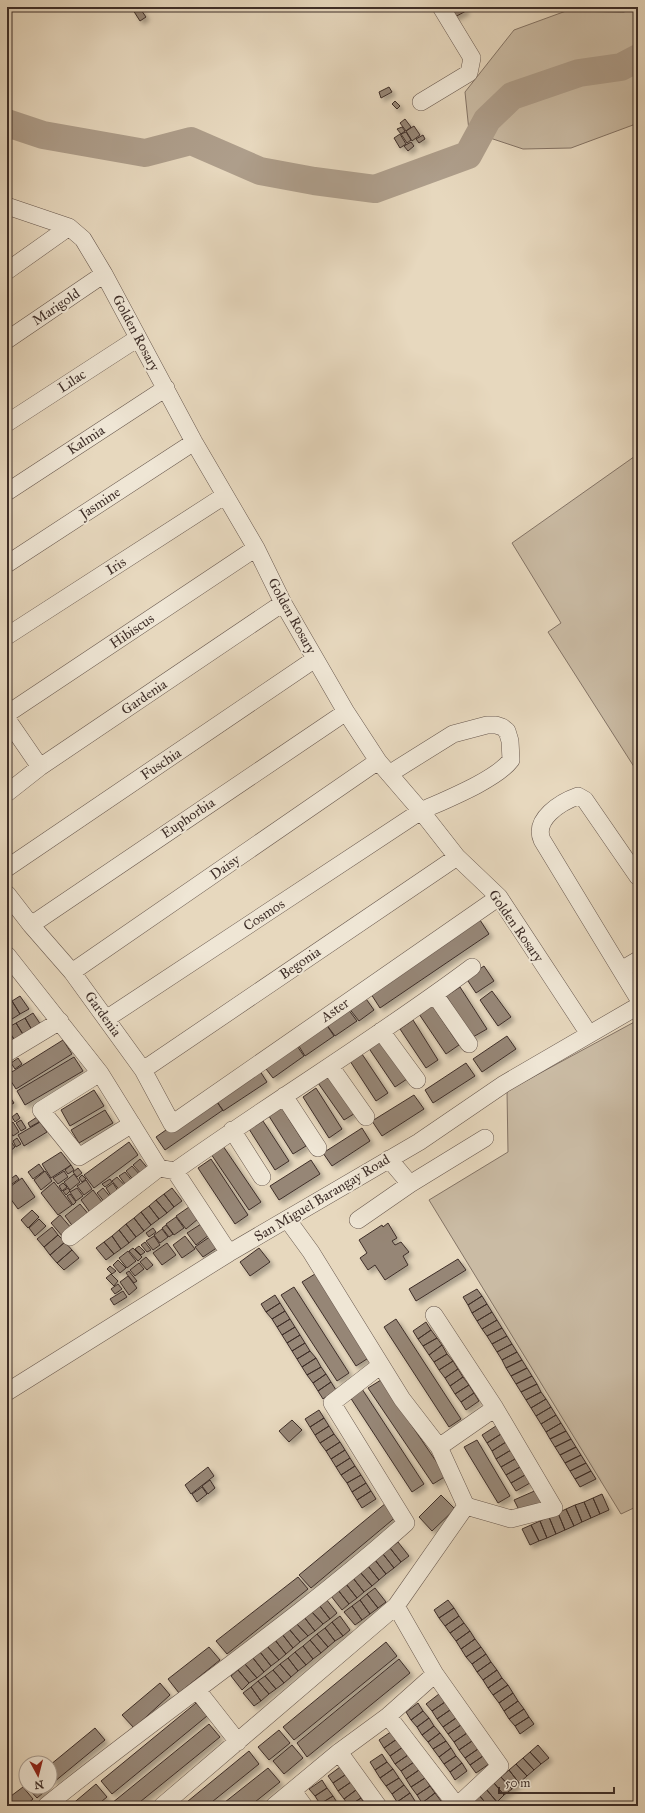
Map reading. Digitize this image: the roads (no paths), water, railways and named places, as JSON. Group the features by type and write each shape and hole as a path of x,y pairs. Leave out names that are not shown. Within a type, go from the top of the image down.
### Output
{"street":[{"path":"421,102 469,73 472,58 441,7"},
{"name":"Golden Rosary","path":"7,206 69,227 83,239 104,274 224,496 256,548 283,603 346,712 384,767 457,857 499,897 589,1034"},
{"path":"7,271 69,227"},
{"name":"Marigold","path":"7,340 104,274"},
{"name":"Lilac","path":"7,423 138,338"},
{"name":"Kalmia","path":"7,492 166,388"},
{"name":"Jasmine","path":"7,564 194,442"},
{"name":"Iris","path":"7,636 224,496"},
{"name":"Hibiscus","path":"7,714 256,548"},
{"name":"Gardenia","path":"7,793 40,767 283,603"},
{"name":"Fuschia","path":"7,868 315,659"},
{"name":"Euphorbia","path":"31,925 346,712"},
{"path":"7,719 40,767"},
{"name":"Daisy","path":"72,972 384,767 453,734 487,725 496,725 507,731 512,752 511,760 506,766 470,789 421,811"},
{"path":"638,877 585,800 578,796 569,799 550,812 541,824 539,833 542,840 638,998"},
{"name":"Cosmos","path":"106,1019 421,811"},
{"name":"Begonia","path":"143,1070 457,857"},
{"name":"Gardenia","path":"7,894 31,925 72,972 143,1070 172,1124"},
{"name":"Aster","path":"172,1124 499,897"},
{"path":"7,955 13,973 60,1021 100,1073 132,1124 229,1253"},
{"path":"621,970 638,960"},
{"path":"70,1237 167,1169 232,1130 330,1066 472,967"},
{"path":"435,994 469,1044"},
{"name":"San Miguel Barangay Road","path":"7,1392 229,1253 419,1142 504,1084 638,1006"},
{"path":"7,1053 60,1021"},
{"path":"381,1031 417,1080"},
{"path":"330,1066 366,1117"},
{"path":"100,1073 42,1110 79,1157 132,1124"},
{"path":"284,1096 318,1148"},
{"path":"232,1130 262,1177"},
{"path":"358,1220 410,1184 486,1138"},
{"path":"388,1159 410,1184"},
{"path":"287,1219 311,1252 402,1399 439,1447 466,1506 512,1519 554,1508 495,1408 434,1315"},
{"path":"46,1806 108,1756 198,1691 362,1562 406,1523 332,1403 381,1366"},
{"path":"439,1447 495,1408"},
{"path":"162,1806 396,1606 466,1506"},
{"path":"388,1716 457,1806 500,1766 435,1674 396,1606"},
{"path":"274,1806 339,1752 388,1716 435,1674"},
{"path":"198,1691 238,1742"},
{"path":"339,1752 378,1806"},
{"path":"293,1791 304,1806"}],"waterway":[{"path":"7,123 43,135 145,153 191,141 260,171 314,181 375,189 468,155 487,120 512,96 579,73 621,67 638,58"}]}
